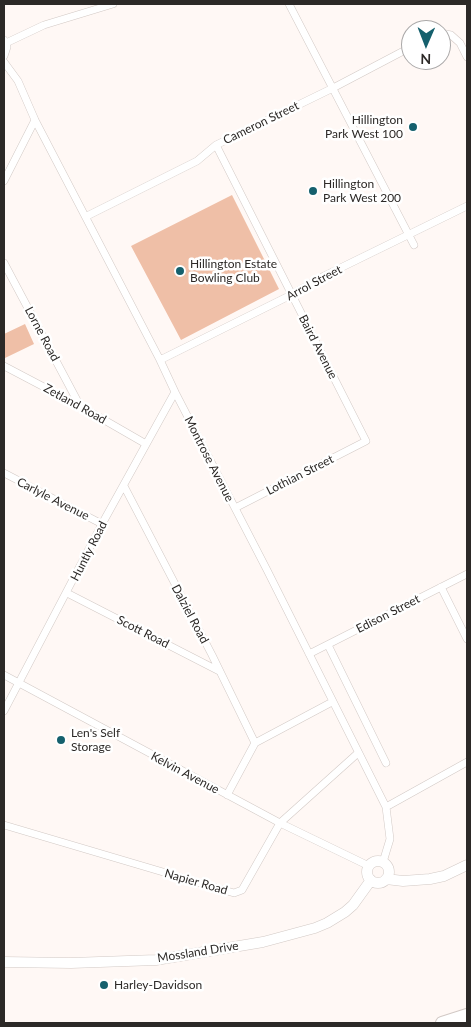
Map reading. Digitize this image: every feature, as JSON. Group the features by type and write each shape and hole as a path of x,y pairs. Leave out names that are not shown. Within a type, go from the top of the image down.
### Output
{"highway":[{"path":"442,1023 467,1015"},
{"path":"463,1023 467,1022"}],"street":[{"path":"4,56 6,51 5,42 44,25 113,4"},
{"path":"290,4 414,246"},
{"path":"451,35 460,43 467,57"},
{"name":"Cameron Street","path":"86,216 197,161 216,145 401,52"},
{"name":"Montrose Avenue","path":"4,62 18,81 35,120 160,360 386,807 390,839 383,862"},
{"path":"4,181 35,120"},
{"name":"Baird Avenue","path":"216,145 366,441"},
{"name":"Arrol Street","path":"160,360 292,295 324,276 467,206"},
{"name":"Lorne Road","path":"4,263 80,406"},
{"name":"Zetland Road","path":"4,366 80,406 146,444"},
{"name":"Huntly Road","path":"4,711 102,524 175,392"},
{"name":"Lothian Street","path":"235,508 366,441"},
{"name":"Carlyle Avenue","path":"4,473 102,524"},
{"name":"Dalziel Road","path":"124,486 255,744"},
{"name":"Edison Street","path":"309,654 467,574"},
{"path":"442,587 467,639"},
{"name":"Scott Road","path":"67,593 219,671"},
{"path":"328,645 386,763"},
{"name":"Kelvin Avenue","path":"4,675 280,823 369,866"},
{"path":"227,795 255,744 332,702"},
{"name":"Napier Road","path":"4,825 234,893 242,890 280,823 358,753"},
{"path":"386,807 467,762"},
{"path":"386,879 389,873 388,867 383,862 371,863 368,875 371,880 378,883 386,879 404,881 430,880 444,876 467,865"},
{"name":"Mossland Drive","path":"4,962 71,963 156,960 263,942 327,923 353,905 371,880"}],"shaded area":[{"path":"232,195 279,289 181,340 131,246"},
{"path":"25,324 34,344 5,358 4,334"}],"place":[{"name":"Hillington Park West 100","path":"413,127"},
{"name":"Hillington Park West 200","path":"313,191"},
{"name":"Hillington Estate Bowling Club","path":"180,271"},
{"name":"Len's Self Storage","path":"61,740"},
{"name":"Harley-Davidson","path":"104,985"}]}
